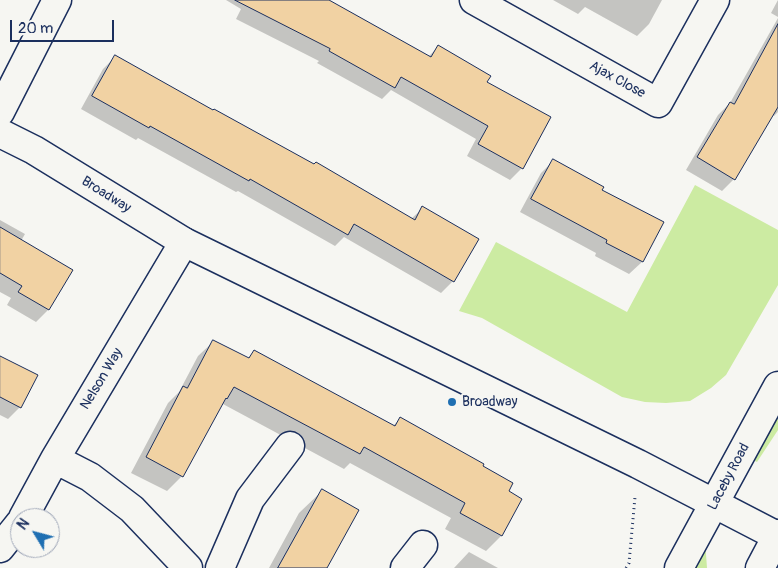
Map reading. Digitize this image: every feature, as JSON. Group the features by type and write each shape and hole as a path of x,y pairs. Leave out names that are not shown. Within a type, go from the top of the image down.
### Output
{"main road":[{"path":"0,112 57,0"},
{"name":"Ajax Close","path":"474,0 658,103 715,0"},
{"name":"Broadway","path":"0,132 34,150 184,242 638,464 777,535"},
{"name":"Nelson Way","path":"28,508 55,459 184,242"},
{"name":"Laceby Road","path":"679,568 778,386"},
{"path":"220,568 250,499 290,446"},
{"path":"55,459 90,477 132,509 188,568"},
{"path":"760,568 777,535"},
{"path":"0,548 10,536"},
{"path":"405,568 423,545"}],"path":[{"path":"626,568 629,563 638,464"}],"green space":[{"path":"695,185 778,230 778,285 726,375 711,388 690,401 645,402 622,397 482,318 459,311 496,242 627,312"},
{"path":"778,409 778,430 757,462 751,459"},
{"path":"705,540 707,568 692,568"}],"building":[{"path":"235,0 329,0 431,57 438,45 491,76 487,82 551,117 523,169 478,144 488,126 401,77 395,88 329,51 330,49"},
{"path":"778,24 778,107 735,180 697,157 730,102 734,104"},
{"path":"115,55 314,164 316,162 415,220 422,206 479,239 454,282 354,224 348,235 250,179 249,181 92,96"},
{"path":"553,159 604,187 602,190 664,222 643,262 606,243 607,240 531,199"},
{"path":"0,227 73,270 49,310 18,292 22,286 0,273"},
{"path":"213,340 249,358 254,350 395,426 400,417 484,464 483,466 513,483 509,491 522,499 502,536 460,513 465,503 364,447 360,454 234,387 226,398 183,477 146,457 183,386 187,388"},
{"path":"0,356 38,375 21,408 0,397"},
{"path":"322,489 359,510 327,568 278,568"}],"place":[{"name":"Broadway","path":"452,402"}]}
